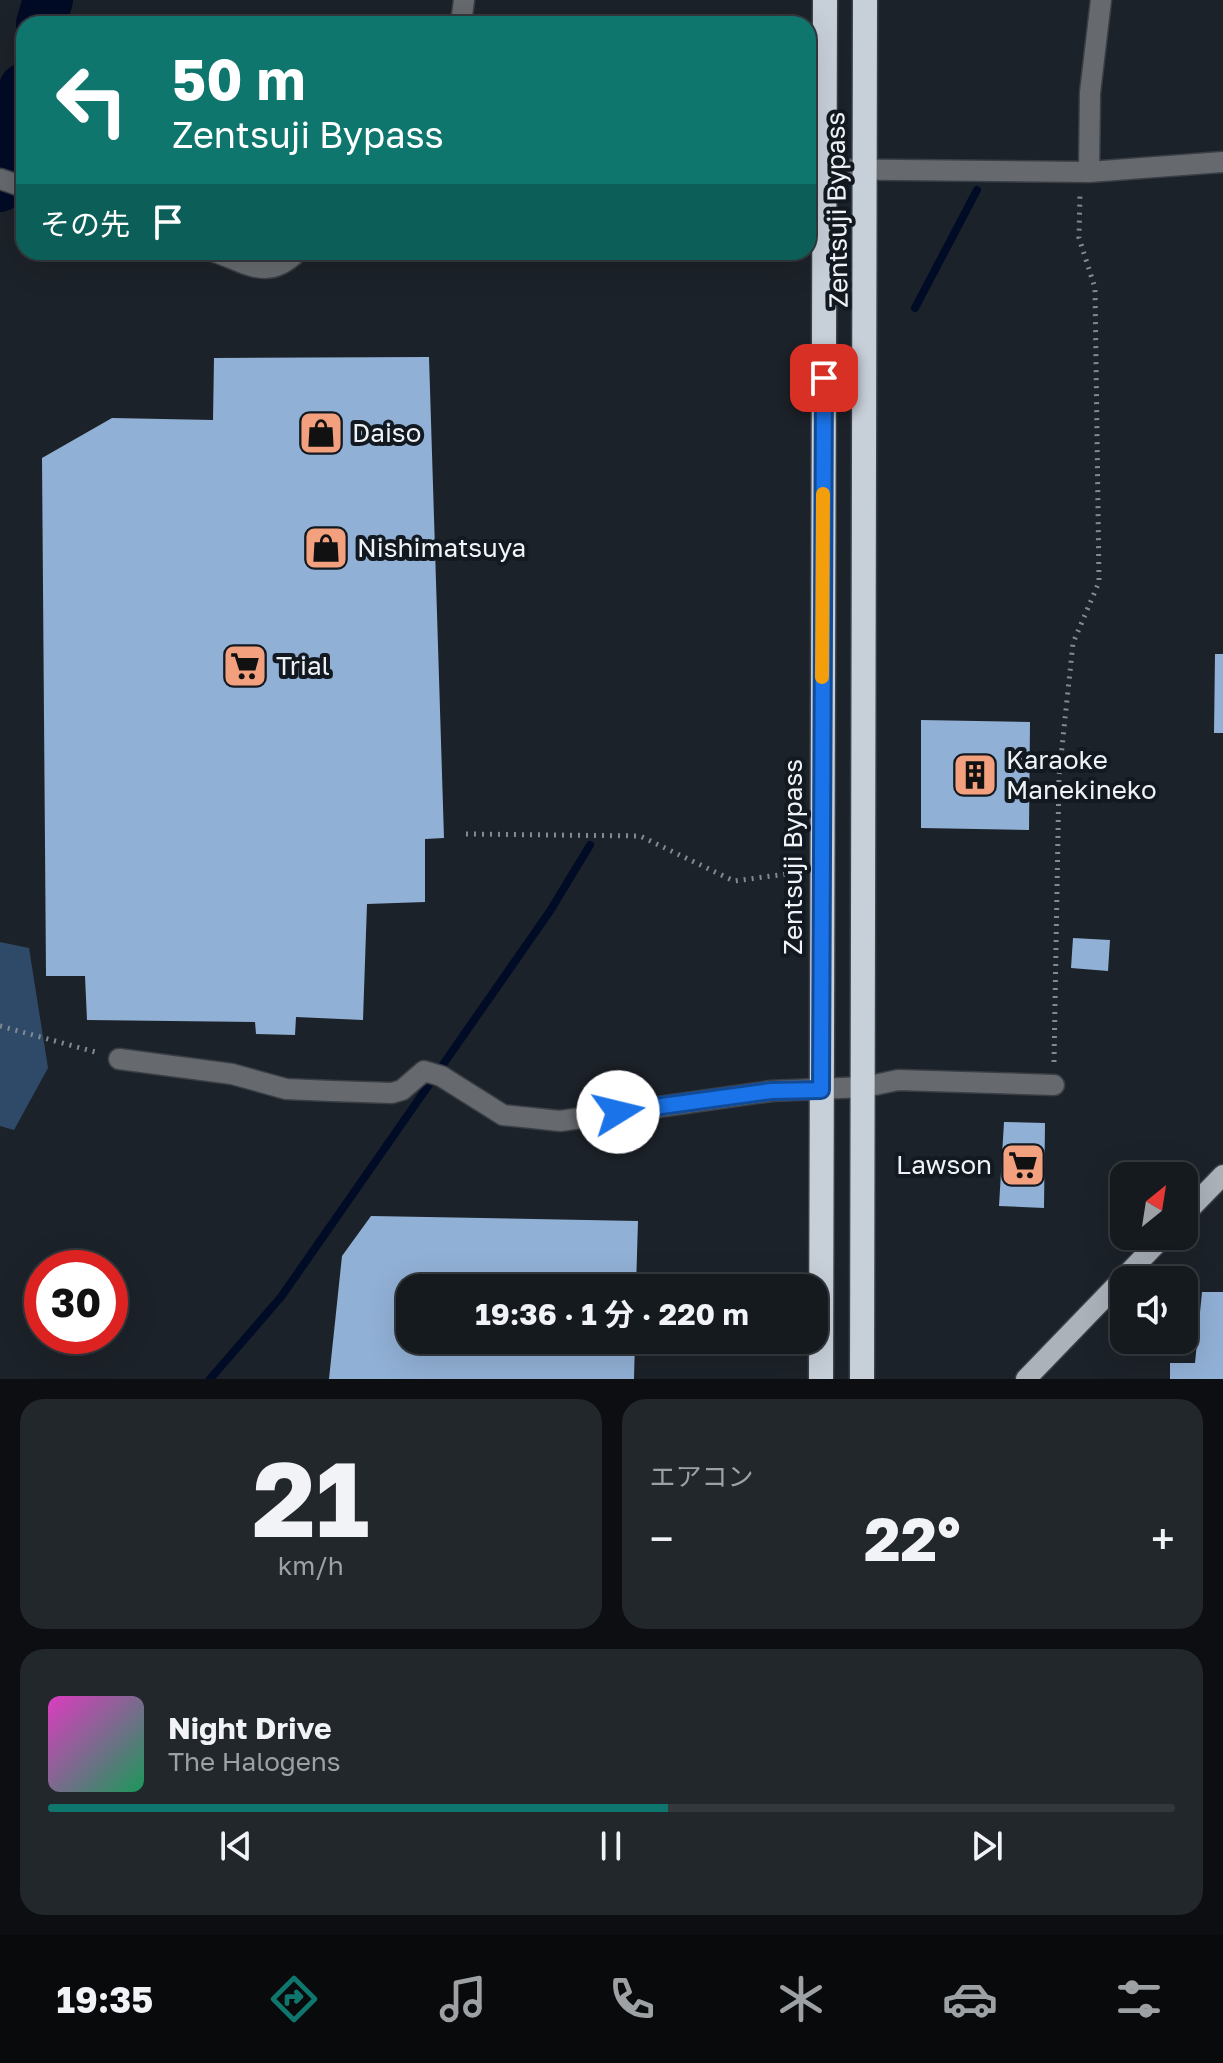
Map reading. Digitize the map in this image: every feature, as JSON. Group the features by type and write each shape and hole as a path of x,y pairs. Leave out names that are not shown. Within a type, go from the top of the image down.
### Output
{"highway":[{"name":"Zentsuji Bypass","path":"821,1379 816,170 825,0"},
{"name":"Zentsuji Bypass","path":"862,1379 865,0"}],"main road":[{"path":"1198,1201 1223,1175"},
{"path":"1026,1379 1150,1250"}],"street":[{"path":"1085,172 1101,0"},
{"path":"816,170 1085,172 1223,162"},
{"path":"238,260 263,269 283,267 290,260"},
{"path":"119,1059 232,1074 286,1089 392,1093 433,1074 503,1115 560,1121 771,1091 865,1087 898,1080 1054,1085"}],"path":[{"path":"1054,1085 1059,776 1073,643 1099,582 1095,288 1079,238 1085,172"},
{"path":"466,834 640,836 734,881 794,873"},
{"path":"0,1026 119,1059"}],"shaded area":[{"path":"0,942 29,948 48,1068 14,1130 0,1126"}],"building":[{"path":"429,357 444,838 425,839 425,902 367,904 363,1020 296,1017 295,1035 256,1034 255,1022 87,1020 85,976 46,976 42,458 112,418 213,420 214,358"},
{"path":"1215,654 1223,654 1223,733 1214,733"},
{"name":"Karaoke Manekineko","path":"921,720 1030,722 1029,830 921,828"},
{"path":"1073,938 1110,940 1108,971 1071,968"},
{"name":"Lawson","path":"1004,1122 1045,1123 1044,1208 999,1206"},
{"path":"371,1216 638,1221 636,1274 396,1274 396,1354 635,1354 634,1379 329,1379 342,1256"},
{"path":"1202,1292 1223,1292 1223,1379 1170,1379 1170,1363 1195,1363"}],"waterway":[{"path":"43,16 48,0"},
{"path":"0,187 16,121"},
{"path":"915,308 977,190"},
{"path":"210,1379 281,1297 550,911 590,845"}],"slow traffic":[{"path":"822,677 823,494"}],"place":[{"name":"Daiso","path":"321,433"},
{"name":"Nishimatsuya","path":"326,548"},
{"name":"Trial","path":"245,666"},
{"name":"Karaoke Manekineko","path":"975,775"},
{"name":"Lawson","path":"1023,1165"}],"route":[{"path":"618,1112 771,1091 821,1090 824,378"}]}
